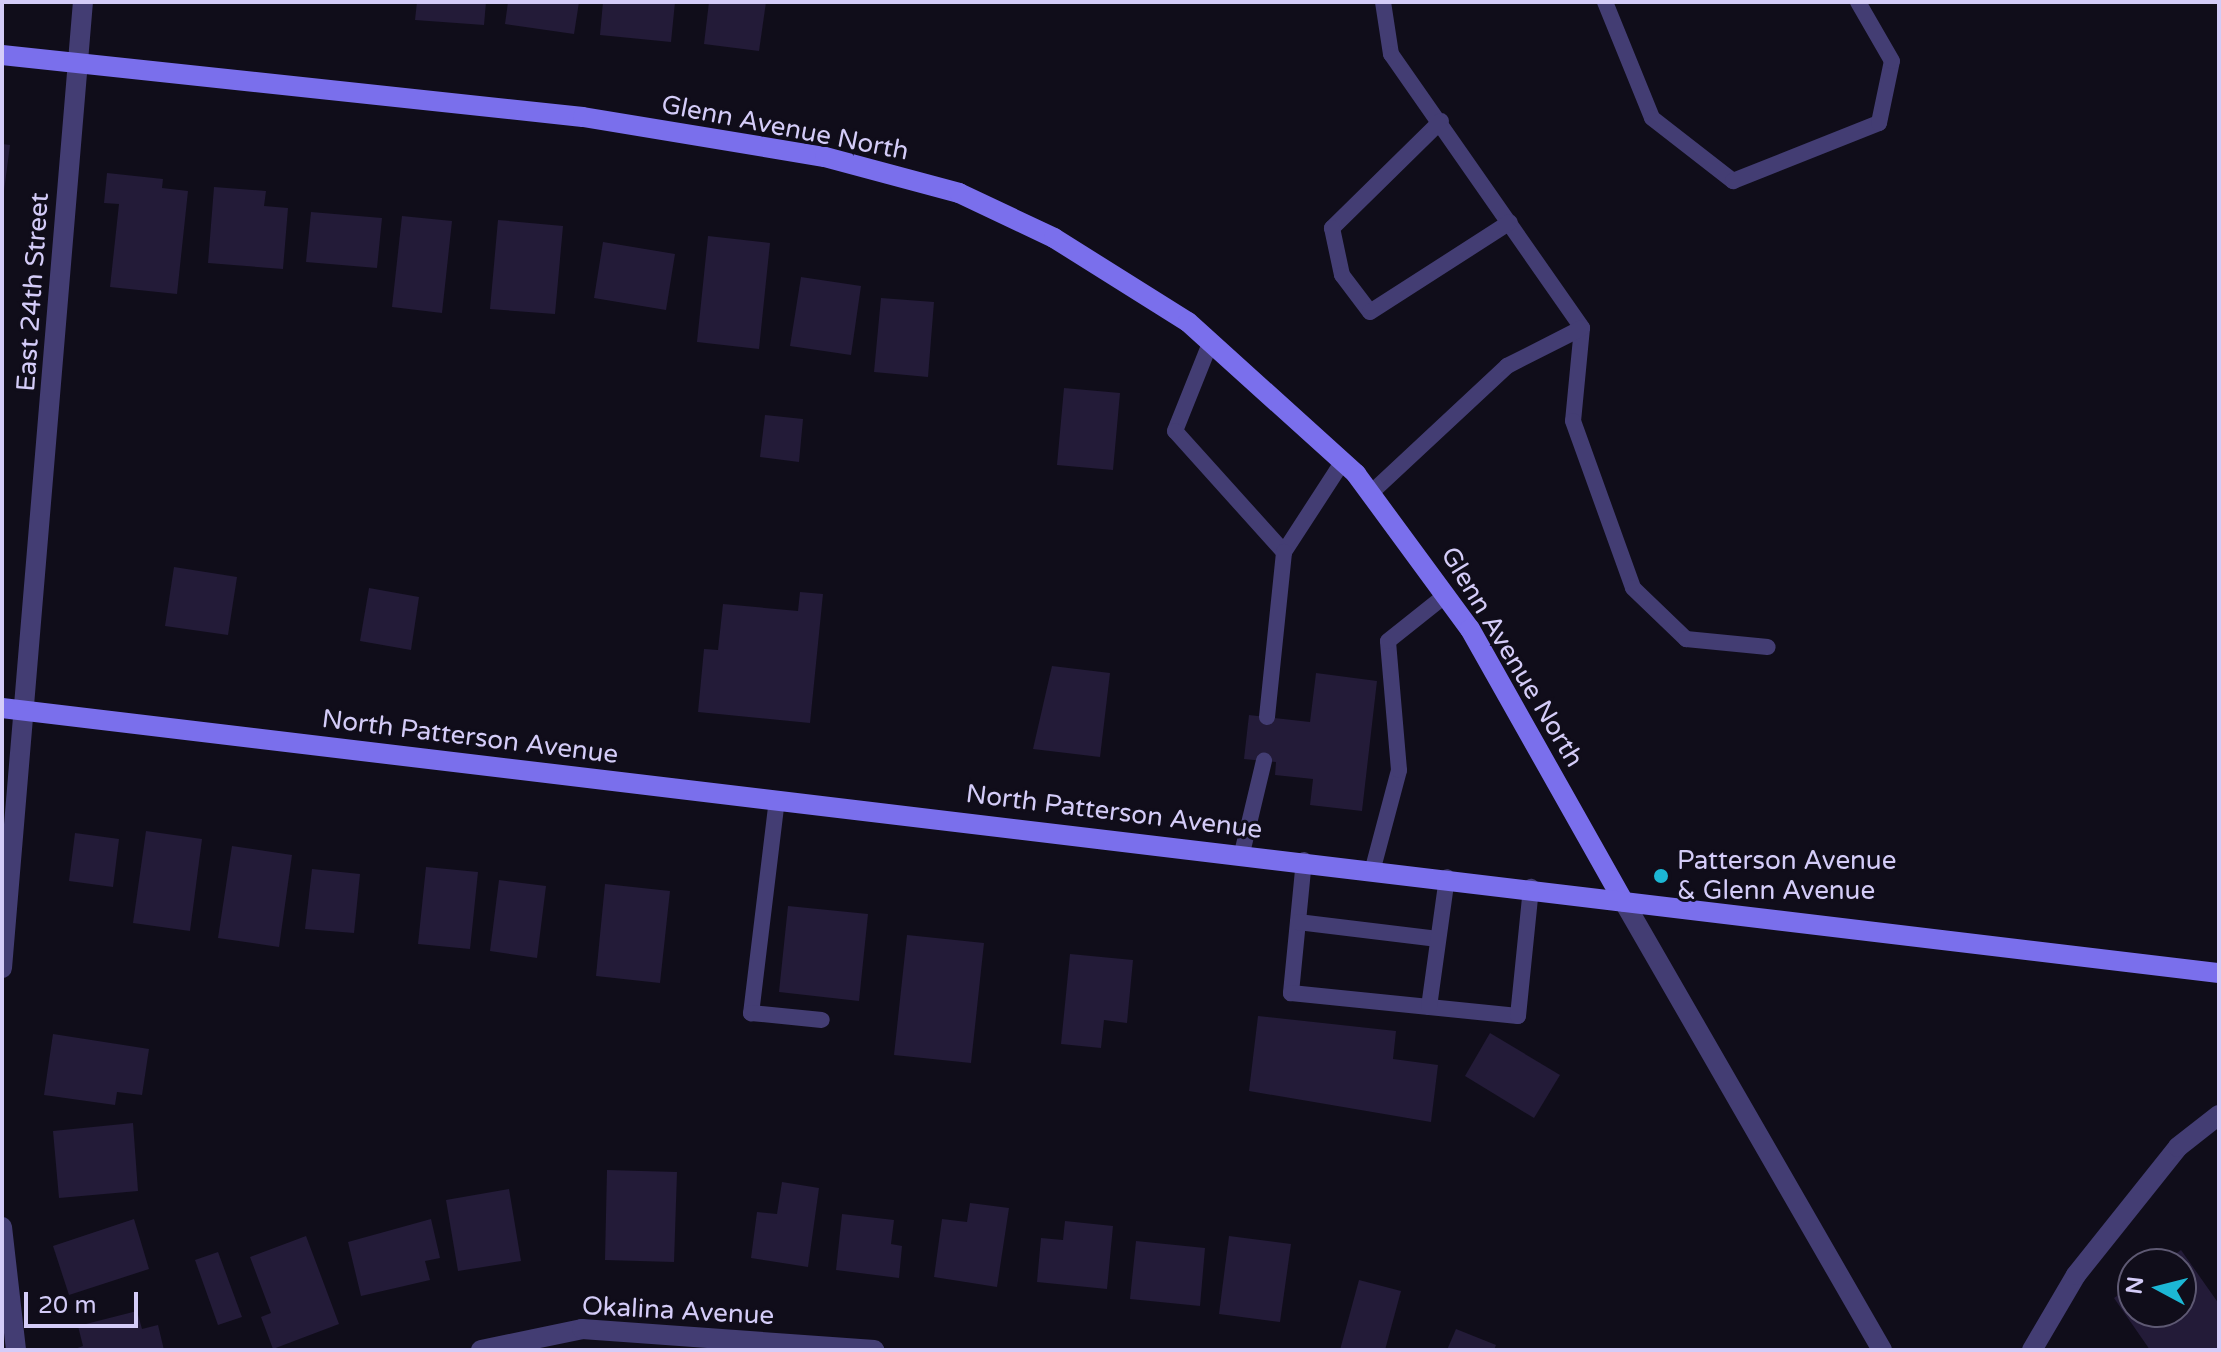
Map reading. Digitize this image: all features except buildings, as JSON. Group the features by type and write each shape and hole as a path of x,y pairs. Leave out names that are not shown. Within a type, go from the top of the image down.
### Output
{"main road":[{"name":"Glenn Avenue North","path":"2,55 583,117 893,171 1054,238 1131,281 1211,341 1343,461 1372,492 1447,594 1624,902"},
{"name":"North Patterson Avenue","path":"2,708 1373,868 1624,902 2219,973"}],"street":[{"name":"East 24th Street","path":"2,968 27,711 83,2"},
{"name":"Glenn Avenue North","path":"1624,902 1882,1350"},
{"path":"2032,1350 2076,1275 2159,1170 2219,1115"},
{"path":"2,1227 16,1350"},
{"name":"Okalina Avenue","path":"481,1350 582,1329 874,1350"}],"lane":[{"path":"1383,2 1391,54 1441,121 1582,328 1573,421 1633,588 1686,639 1768,647"},
{"path":"1605,2 1652,118 1733,181 1879,123 1892,61 1858,2"},
{"path":"1441,121 1332,228 1342,275 1370,312 1510,222"},
{"path":"1372,492 1507,366 1582,328"},
{"path":"1211,341 1175,431 1284,552"},
{"path":"1267,717 1284,552 1343,461"},
{"path":"1373,868 1399,770 1388,641 1447,594"},
{"path":"1242,853 1264,761"},
{"path":"777,799 751,1013 822,1020"},
{"path":"1304,860 1291,993 1518,1016 1531,887"},
{"path":"1429,1007 1447,877"},
{"path":"1298,922 1438,939"}],"place":[{"name":"Patterson Avenue & Glenn Avenue","path":"1661,876"}]}
